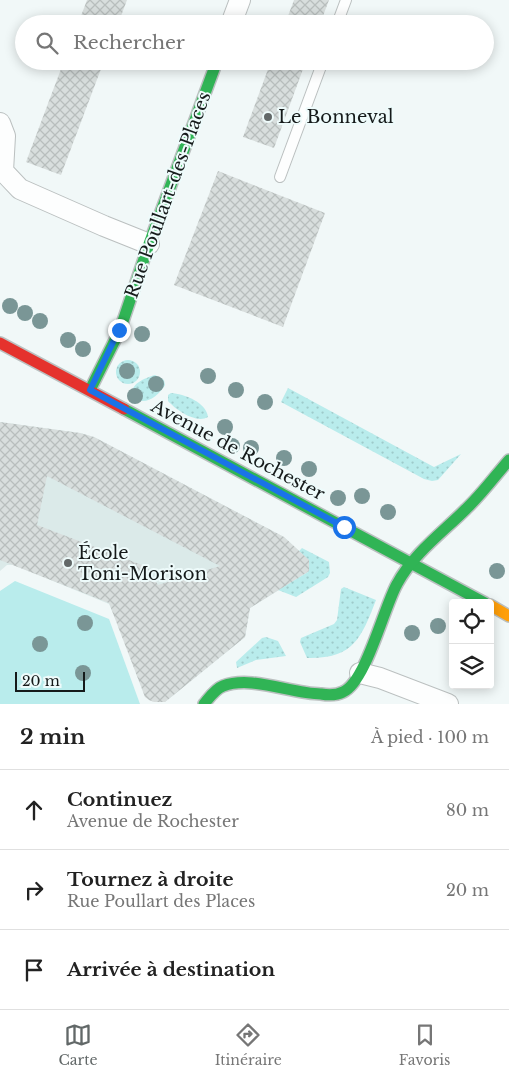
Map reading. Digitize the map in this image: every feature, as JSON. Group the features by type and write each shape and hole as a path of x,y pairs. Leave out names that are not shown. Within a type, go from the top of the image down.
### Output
{"street":[{"path":"234,15 240,0"},
{"name":"Rue Poullart-des-Places","path":"90,390 120,330 149,244 214,70"},
{"path":"0,122 5,136 3,171 20,189 149,244"},
{"name":"Avenue de Rochester","path":"0,343 478,599"},
{"path":"204,704 223,686 233,684 245,684 293,701 314,703 324,703 345,692 360,673 398,582 413,563 478,497 509,460"},
{"path":"494,608 509,616"},
{"path":"360,673 380,678 448,704"}],"lane":[{"path":"340,15 346,0"},
{"path":"280,177 320,70"}],"shaded area":[{"path":"128,360 137,363 140,372 137,381 128,384 119,381 116,372 119,363"},
{"path":"155,375 164,380 165,385 155,397 141,401 132,397 135,385"},
{"path":"288,388 434,467 461,454 438,480 424,479 281,402"},
{"path":"171,393 188,397 199,403 208,417 198,419 181,412 168,401 168,395"},
{"name":"École Toni-Morison","path":"0,422 80,433 94,437 284,537 309,560 308,572 250,608 245,637 165,702 154,702 109,604 14,565 7,565 0,571"},
{"path":"302,548 329,562 330,573 328,577 296,597 278,590 308,572 309,560 299,551"},
{"path":"15,581 109,619 140,704 0,704 0,591"},
{"path":"344,587 376,600 360,636 353,644 335,655 307,658 300,642 301,638 334,624 337,620 341,589"},
{"path":"266,637 278,641 286,656 256,660 237,668 236,662 262,638"}],"building":[{"path":"87,0 127,0 121,15 81,15"},
{"path":"294,0 329,0 323,15 288,15"},
{"path":"61,70 101,70 61,175 26,162"},
{"name":"Le Bonneval","path":"268,70 303,70 274,148 243,137"},
{"path":"218,171 325,213 283,327 174,285"},
{"name":"École Toni-Morison","path":"0,422 80,433 94,437 284,537 309,560 309,571 250,608 245,637 165,702 154,702 145,697 109,603 0,560","holes":["47,476 220,566 158,585 148,568 142,565 37,525"]}],"traffic: fast":[{"path":"90,390 120,330 149,244 214,70"},
{"path":"124,409 478,599"},
{"path":"204,704 217,689 234,683 259,684 329,695 343,692 351,685 367,659 397,584 411,563 478,497 509,460"}],"traffic: slow":[{"path":"494,607 509,616"}],"traffic: jam":[{"path":"0,343 124,409"}],"place":[{"name":"Le Bonneval","path":"268,117"},
{"name":"École Toni-Morison","path":"68,563"}],"route":[{"path":"119,330 90,390 344,527"}]}
